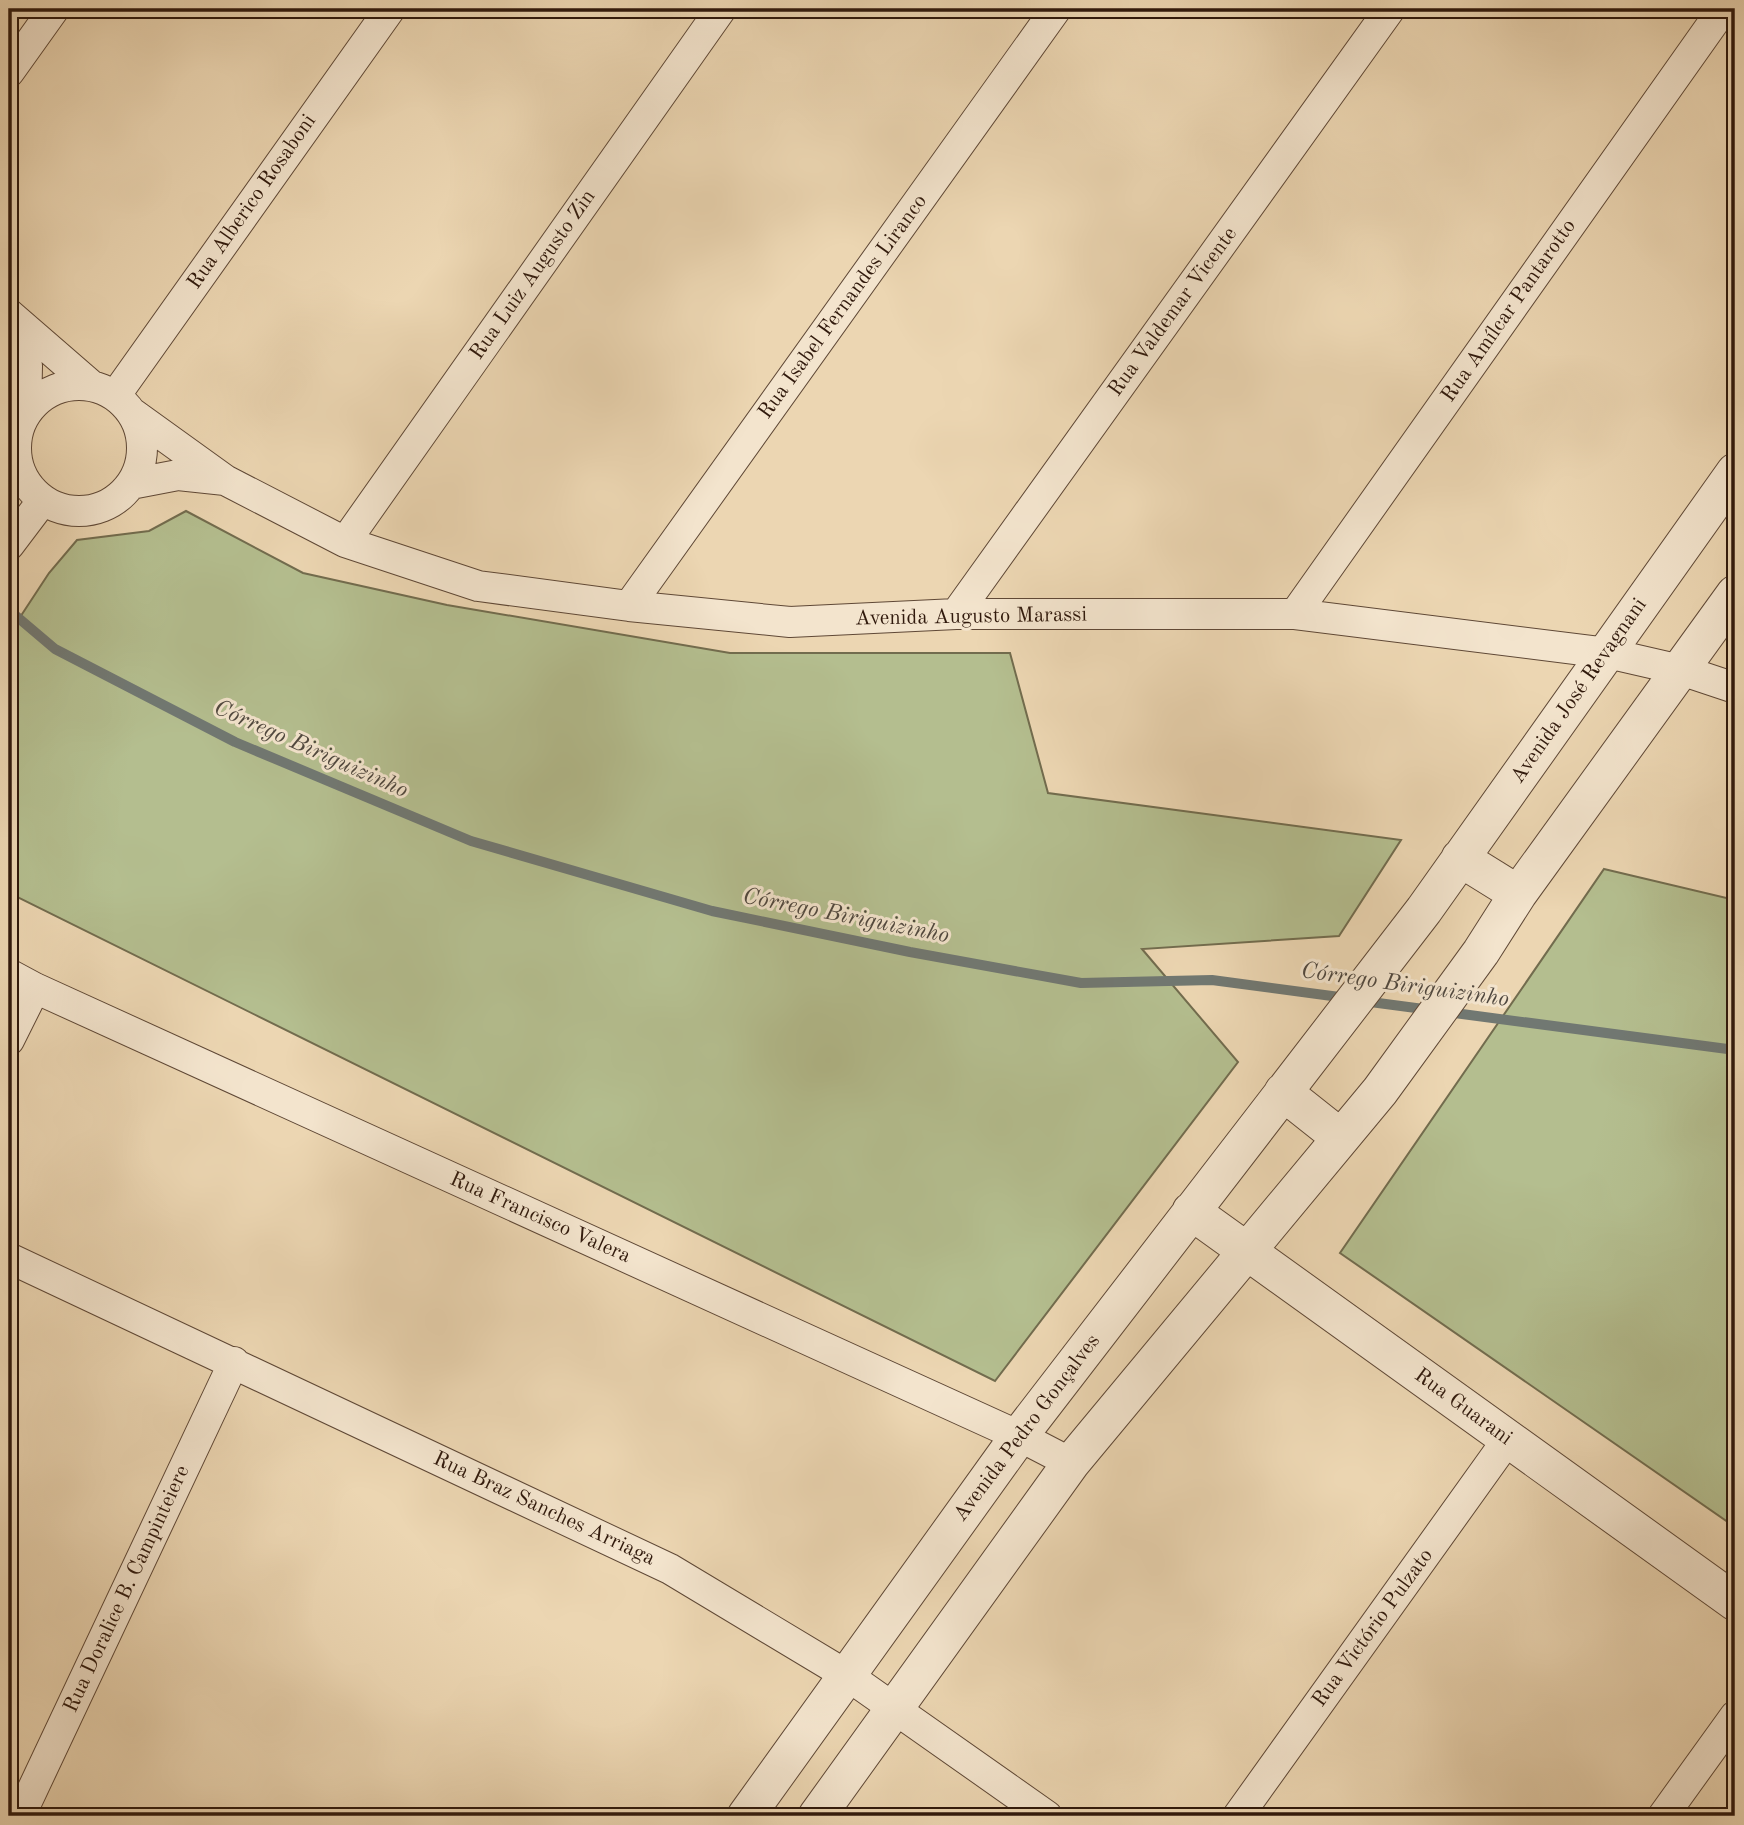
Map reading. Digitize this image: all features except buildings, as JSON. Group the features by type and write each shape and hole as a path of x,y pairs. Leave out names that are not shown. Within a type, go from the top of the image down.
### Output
{"street":[{"path":"9,72 54,9"},
{"name":"Rua Alberico Rosaboni","path":"113,398 390,9"},
{"name":"Rua Luiz Augusto Zin","path":"345,542 721,9"},
{"name":"Rua Isabel Fernandes Liranco","path":"629,606 1056,9"},
{"name":"Rua Valdemar Vicente","path":"957,614 1390,9"},
{"name":"Rua Amílcar Pantarotto","path":"1294,614 1723,9"},
{"name":"Avenida Augusto Marassi","path":"12,318 113,398 225,480 345,542 478,586 629,606 790,622 957,614 1294,614 1607,653 1681,670 1735,688"},
{"name":"Avenida Augusto Marassi","path":"12,318 27,366 26,412"},
{"path":"68,385 113,398 142,436 141,461 131,484 114,501 91,510 66,510 43,500 26,482 16,459 16,435 26,412 44,395 68,385"},
{"name":"Avenida José Revagnani","path":"1317,1046 1424,910 1735,472"},
{"name":"Avenida Augusto Marassi","path":"131,484 178,475 225,480"},
{"path":"9,545 43,500"},
{"path":"817,1816 1071,1463 1380,1091 1481,952 1518,894 1735,594"},
{"path":"1461,858 1518,894"},
{"name":"Rua Francisco Valera","path":"9,974 34,988 1019,1436 1071,1463"},
{"path":"9,1040 34,988"},
{"name":"Avenida Pedro Gonçalves","path":"746,1816 1019,1436 1317,1046"},
{"path":"1283,1092 1340,1138"},
{"name":"Rua Guarani","path":"1191,1211 1735,1602"},
{"name":"Rua Braz Sanches Arriaga","path":"9,1258 670,1569 848,1676 1047,1816"},
{"name":"Rua Doralice B. Campinteiere","path":"20,1816 234,1362"},
{"name":"Rua Victório Pulzato","path":"1238,1816 1508,1439"},
{"path":"1663,1816 1735,1716"}],"green space":[{"path":"186,511 303,573 447,605 730,653 1010,653 1048,793 1401,840 1339,936 1142,949 1238,1062 995,1381 9,893 9,634 49,573 77,540 149,531"},
{"path":"1604,869 1735,900 1735,1527 1340,1253"}],"waterway":[{"name":"Córrego Biriguizinho","path":"9,610 55,649 235,742 471,841 712,911 910,952 1081,983 1212,980 1347,998"},
{"name":"Córrego Biriguizinho","path":"1363,1001 1431,1010"},
{"name":"Córrego Biriguizinho","path":"1447,1012 1735,1050"}]}
